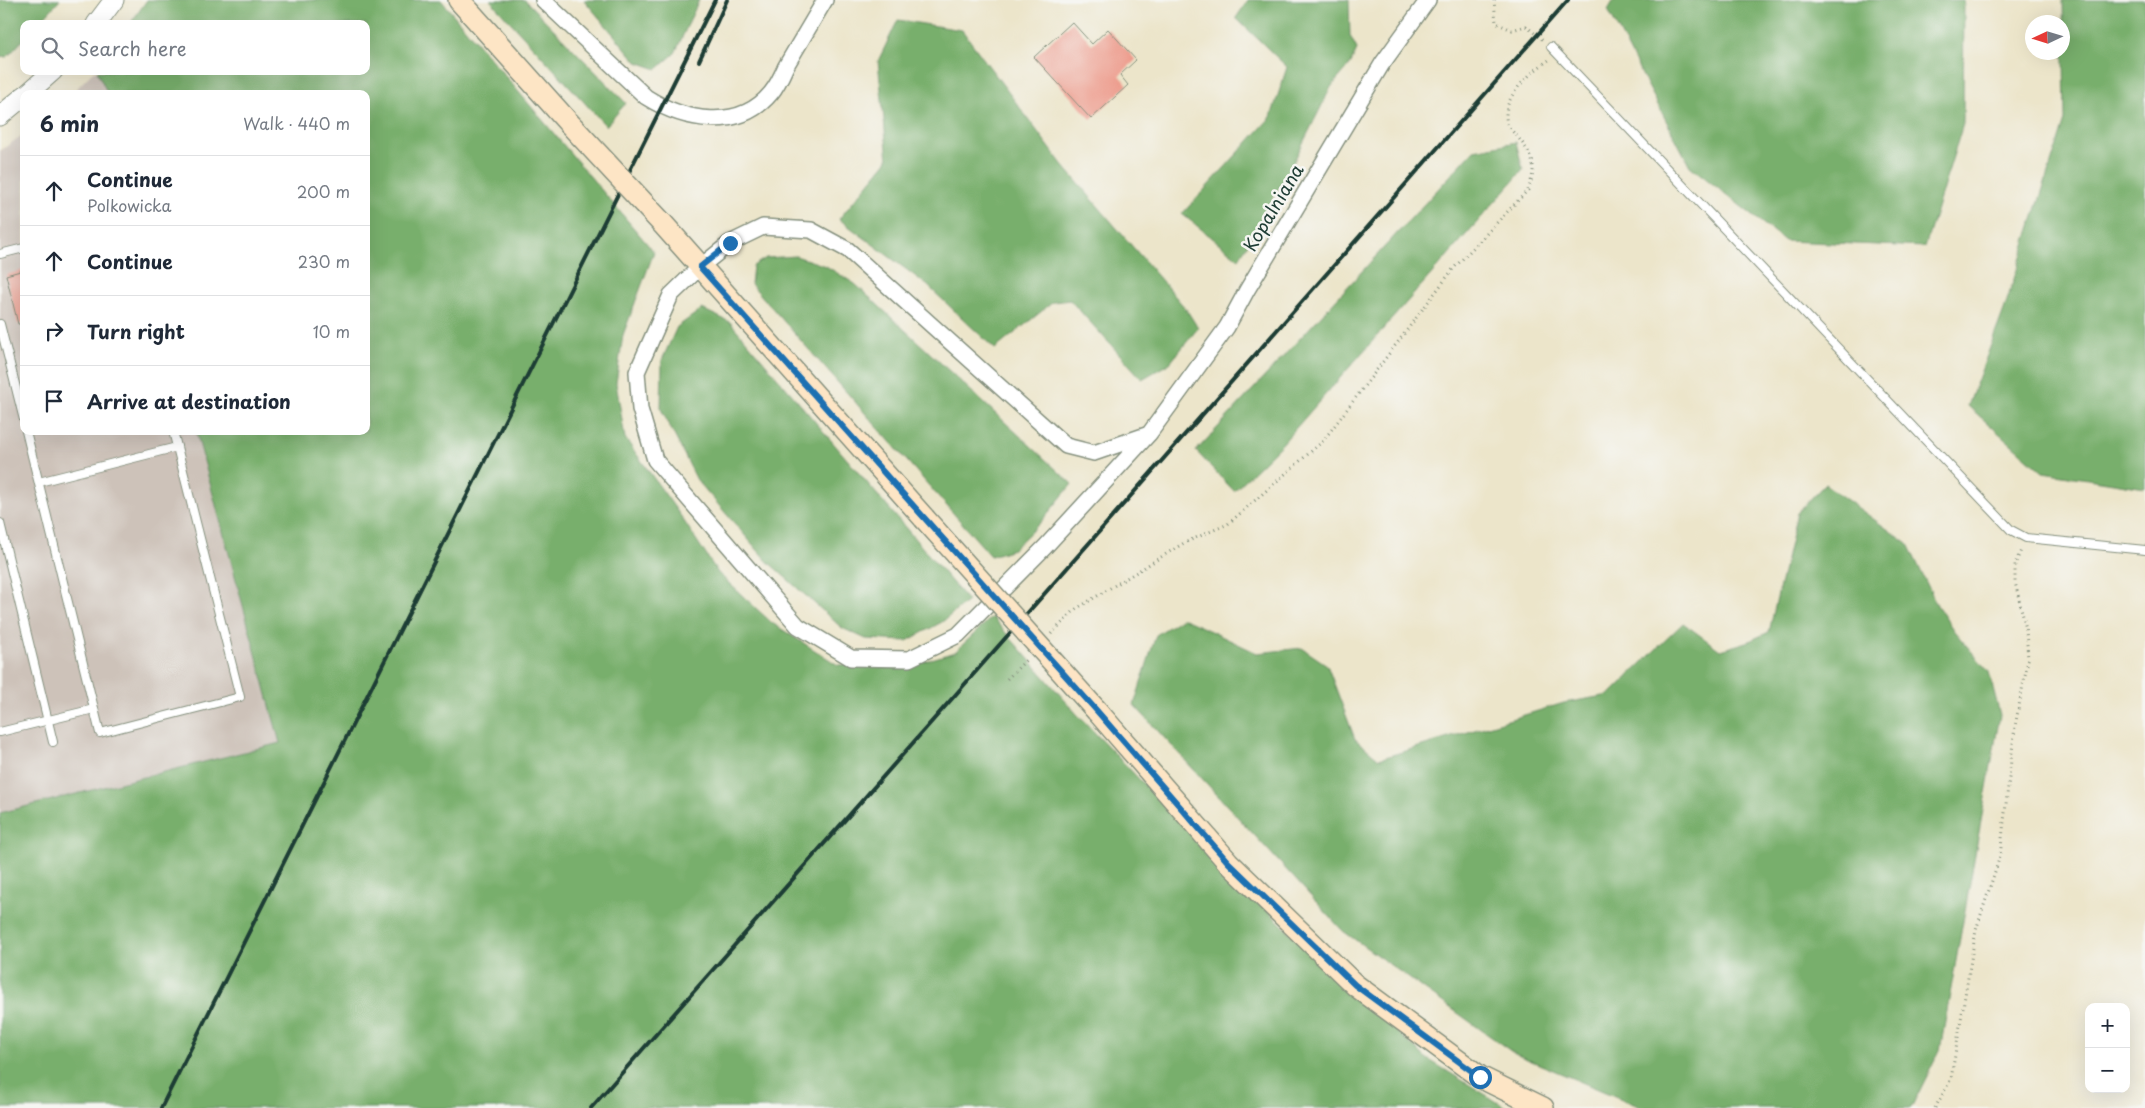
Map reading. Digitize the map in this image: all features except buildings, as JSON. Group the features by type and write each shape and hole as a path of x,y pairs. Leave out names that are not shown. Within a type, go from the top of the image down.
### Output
{"main road":[{"path":"459,0 568,122 662,223 1097,711 1228,862 1355,985 1480,1077 1543,1108"}],"street":[{"path":"99,20 114,0"},
{"path":"543,0 646,97 662,107 691,118 719,119 748,112 771,93 825,0"},
{"name":"Kopalniana","path":"1149,434 1094,453 1066,446 848,250 811,230 762,226 730,243 700,267 671,295 637,372 640,409 655,460 798,626 852,658 909,659 958,635 1045,547 1149,434 1227,326 1382,64 1428,0"},
{"path":"31,90 48,75"},
{"path":"0,116 20,99"}],"lane":[{"path":"1551,47 2011,530 2026,538 2145,550"},
{"path":"0,254 20,249"},
{"path":"0,324 20,404"},
{"path":"27,435 100,733 240,697 174,435"},
{"path":"39,482 177,447"},
{"path":"0,522 53,742"},
{"path":"0,732 94,709"}],"path":[{"path":"1494,0 1496,22 1512,30 1526,26 1551,47"},
{"path":"1048,637 1076,609 1184,543 1228,524 1323,441 1453,268 1528,190 1535,174 1531,154 1507,124 1506,106 1528,75 1558,54"},
{"path":"1935,1108 1950,1079 1976,930 2000,856 2015,726 2028,660 2026,629 2015,582 2015,564 2026,538"},
{"path":"1007,679 1028,658"}],"shaded area":[{"path":"90,75 99,75 106,90 75,90"},
{"path":"20,137 20,435 197,435 280,743 0,813 0,151"}],"green space":[{"path":"0,0 60,0 42,20 20,20 20,43 7,57 0,56"},
{"path":"147,0 441,0 654,252 623,335 616,383 625,438 680,515 718,573 772,623 838,665 918,663 955,652 992,617 1076,713 1181,823 1313,956 1426,1058 1507,1108 0,1108 0,813 280,743 197,435 370,435 370,90 106,90 99,75 370,75 370,20 133,20"},
{"path":"490,0 525,0 626,103 606,126"},
{"path":"584,0 699,0 675,53 657,69 637,62"},
{"path":"1248,0 1349,0 1350,36 1357,49 1350,65 1331,87 1294,161 1239,259 1182,214 1271,117 1287,67 1236,18"},
{"path":"1614,0 1964,0 1963,124 1925,247 1785,241 1690,166 1608,10"},
{"path":"2063,0 2145,0 2145,488 2043,472 1968,406 2004,310 2065,120 2064,60 2070,60 2070,15 2063,15"},
{"path":"898,20 962,30 1061,163 1186,309 1198,328 1170,363 1142,379 1070,300 1053,302 995,349 927,285 839,219 888,160 878,61"},
{"path":"1516,142 1523,170 1281,445 1234,491 1196,451 1474,150"},
{"path":"796,256 826,266 855,284 1072,484 1040,523 1013,549 991,556 751,284 753,266 766,258"},
{"path":"702,309 730,322 968,601 942,622 907,641 866,639 842,628 767,561 697,480 661,409 662,360 677,327"},
{"path":"1825,484 1908,544 1937,605 1954,631 1989,672 2000,715 1940,1050 1911,1108 1643,1108 1515,1054 1343,931 1134,705 1156,635 1183,618 1257,653 1302,648 1327,665 1355,739 1379,759 1564,703 1609,695 1683,623 1720,650 1747,642 1769,632 1797,513"}],"railway":[{"path":"161,1108 715,0"},
{"path":"699,61 727,0"},
{"path":"591,1108 1568,0"}],"route":[{"path":"730,243 700,267 1097,711 1228,862 1355,985 1480,1077"}]}
